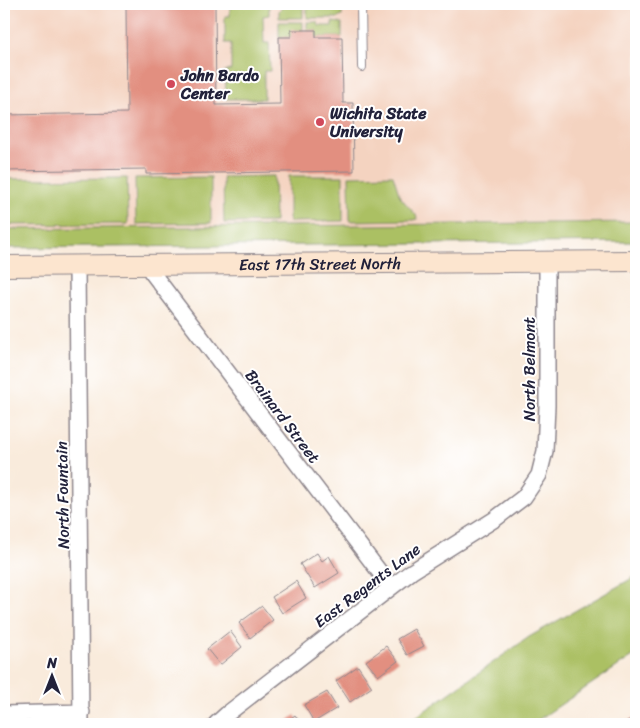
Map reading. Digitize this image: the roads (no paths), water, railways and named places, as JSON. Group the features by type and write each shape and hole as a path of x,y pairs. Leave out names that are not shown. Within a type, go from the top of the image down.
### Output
{"street":[{"name":"East 17th Street North","path":"4,266 636,261"},
{"name":"North Belmont","path":"538,475 546,451 547,263"},
{"name":"North Fountain","path":"77,266 81,718"},
{"name":"Brainard Street","path":"147,266 391,587"},
{"name":"East Regents Lane","path":"216,724 411,572 495,519 524,497 538,475"},
{"path":"4,714 81,718"}],"lane":[{"path":"362,4 362,67"}],"place":[{"name":"John Bardo Center","path":"171,84"},
{"name":"Wichita State University","path":"320,122"}]}
